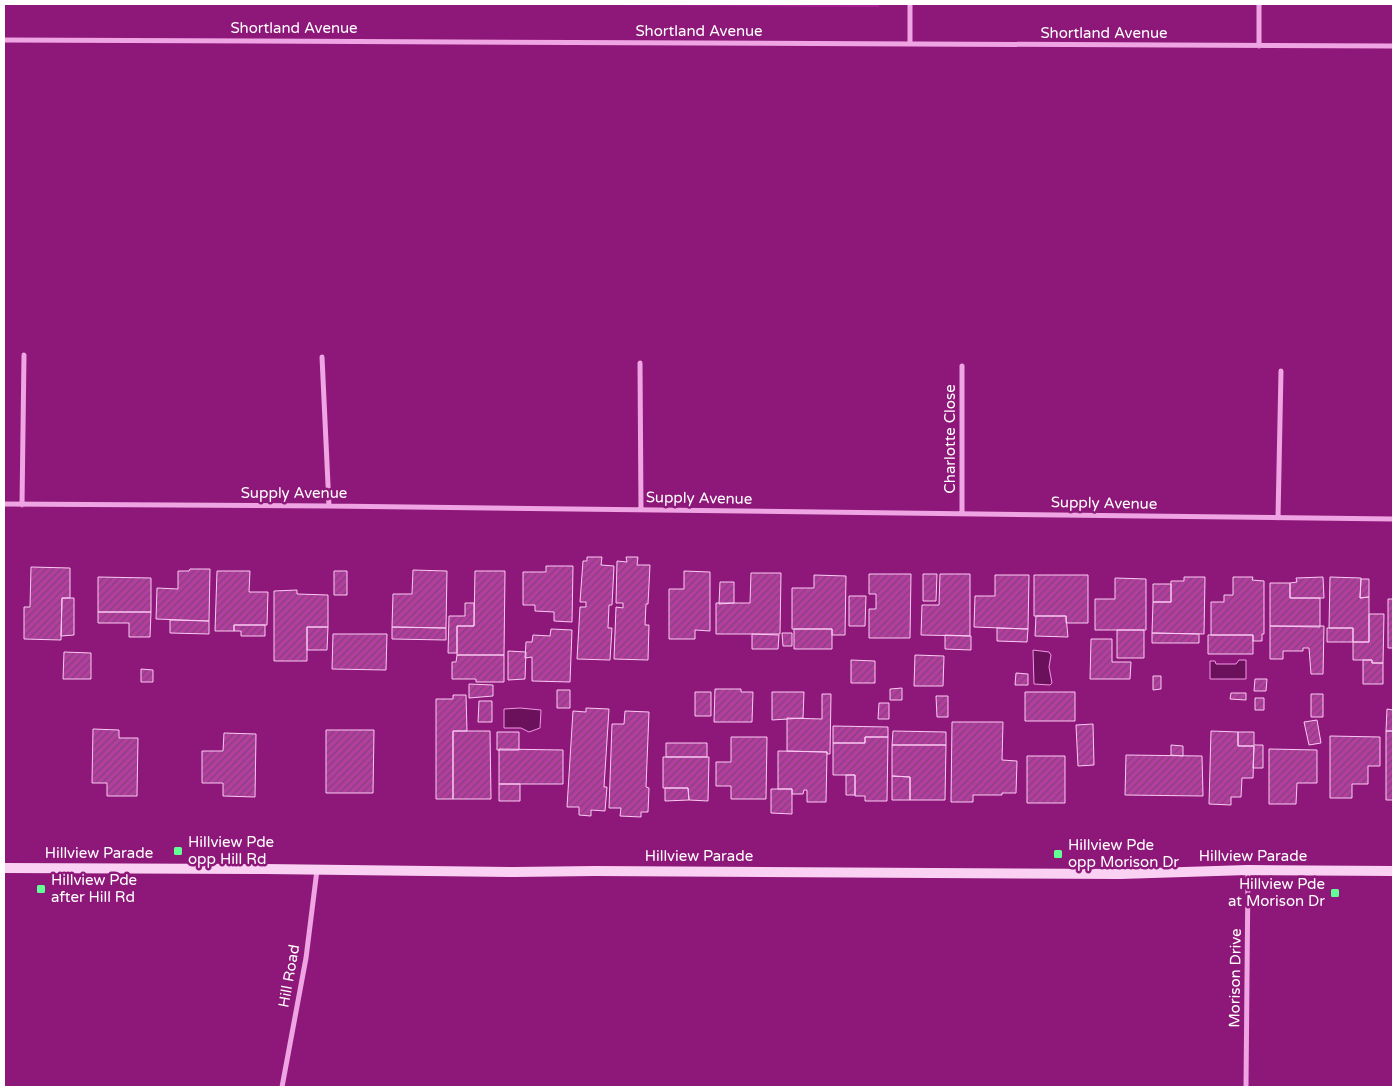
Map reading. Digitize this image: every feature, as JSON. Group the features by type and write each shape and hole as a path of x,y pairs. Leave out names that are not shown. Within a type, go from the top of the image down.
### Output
{"street":[{"path":"910,4 910,44"},
{"path":"1259,4 1259,46"},
{"name":"Shortland Avenue","path":"4,40 1393,46"},
{"path":"22,504 24,355"},
{"path":"322,357 329,506"},
{"path":"640,363 641,510"},
{"name":"Charlotte Close","path":"962,366 962,513"},
{"path":"1278,518 1281,371"},
{"name":"Supply Avenue","path":"4,504 329,506 1393,519"},
{"name":"Hillview Parade","path":"4,868 1120,874 1248,870 1393,871"},
{"name":"Hill Road","path":"282,1087 306,958 317,869"},
{"name":"Morison Drive","path":"1246,1087 1248,870"}],"shaded area":[{"path":"456,4 879,4 879,7"},
{"path":"1033,650 1049,652 1051,655 1049,667 1052,683 1050,685 1034,684"},
{"path":"1239,660 1246,660 1246,679 1210,679 1210,661 1215,661 1216,664 1236,664"},
{"path":"504,709 541,710 540,728 529,732 521,728 504,728"}],"building":[{"path":"587,557 602,557 601,565 614,566 612,605 609,605 608,628 612,628 610,660 577,659 580,607 586,607 586,602 580,602 583,561 587,561"},
{"path":"626,557 638,557 637,565 650,565 645,625 649,625 648,660 614,659 616,607 623,608 623,603 616,603 617,561 627,562"},
{"path":"546,566 573,566 572,622 554,621 554,612 535,611 535,605 523,605 523,572 546,572"},
{"path":"31,567 70,568 70,598 62,598 61,640 24,639 24,607 30,607"},
{"path":"190,569 210,569 209,621 156,619 157,588 178,589 178,571 189,571"},
{"path":"413,570 447,571 446,628 392,627 393,594 412,594"},
{"path":"217,571 250,571 249,592 268,592 267,625 234,625 234,631 215,631"},
{"path":"334,571 347,571 347,595 334,595"},
{"path":"475,571 505,571 504,655 457,655 457,626 474,626"},
{"path":"684,571 710,572 710,631 695,630 695,639 669,639 669,589 684,589"},
{"path":"751,573 781,573 780,634 716,634 716,603 750,603"},
{"path":"869,574 911,574 910,638 869,638 869,609 876,609 876,594 869,594"},
{"path":"923,574 937,574 936,601 923,601"},
{"path":"940,574 970,574 970,636 921,635 922,605 939,605"},
{"path":"814,575 846,576 845,635 832,635 832,629 792,629 792,588 814,588"},
{"path":"995,575 1029,575 1028,629 974,627 975,596 995,596"},
{"path":"1034,575 1088,575 1088,623 1066,623 1066,616 1034,616"},
{"path":"98,577 151,578 151,612 98,612"},
{"path":"1184,577 1205,577 1204,634 1152,633 1153,602 1171,602 1171,581 1184,581"},
{"path":"1233,577 1253,577 1252,580 1264,581 1264,634 1262,634 1262,641 1253,641 1253,635 1211,635 1211,602 1224,602 1224,595 1233,595"},
{"path":"1323,577 1324,598 1290,598 1290,583 1297,582 1296,578"},
{"path":"1330,577 1361,578 1360,598 1369,597 1369,642 1353,642 1353,628 1329,628"},
{"path":"1115,578 1146,579 1146,630 1095,630 1095,599 1115,599"},
{"path":"1361,579 1369,579 1369,597 1360,598"},
{"path":"720,582 734,582 734,603 719,604"},
{"path":"1270,583 1290,583 1290,598 1320,598 1320,627 1270,626"},
{"path":"1153,584 1171,584 1171,602 1153,602"},
{"path":"297,590 297,594 328,595 328,627 307,627 307,661 274,661 274,591"},
{"path":"849,596 866,596 865,626 849,626"},
{"path":"62,598 74,598 74,635 61,636"},
{"path":"1388,599 1393,599 1393,648 1388,648"},
{"path":"465,603 474,603 474,626 457,626 457,653 448,653 449,616 465,616"},
{"path":"98,612 151,612 150,637 129,637 129,623 98,623"},
{"path":"1369,614 1384,614 1383,663 1372,663 1372,660 1353,660 1353,642 1369,642"},
{"path":"1036,616 1066,616 1068,637 1035,636"},
{"path":"170,620 209,621 209,634 170,633"},
{"path":"234,625 265,625 265,636 241,636 241,631 234,631"},
{"path":"1270,626 1324,626 1323,674 1311,674 1309,648 1303,648 1303,651 1283,651 1283,659 1270,659"},
{"path":"307,627 328,627 327,650 307,650"},
{"path":"392,627 446,628 446,640 392,639"},
{"path":"997,628 1028,629 1027,642 997,641"},
{"path":"1327,628 1353,628 1353,642 1327,642"},
{"path":"551,629 572,630 570,682 532,681 532,657 525,658 526,642 532,642 533,635 550,636"},
{"path":"794,629 832,629 832,649 794,649"},
{"path":"1117,630 1144,630 1144,658 1117,658"},
{"path":"782,633 792,633 792,646 783,646"},
{"path":"1152,633 1199,634 1199,643 1152,643"},
{"path":"333,634 387,634 386,670 332,669"},
{"path":"752,634 779,635 778,649 752,649"},
{"path":"945,635 971,636 971,650 945,649"},
{"path":"1208,635 1253,635 1253,654 1208,654"},
{"path":"1091,639 1112,639 1112,662 1131,662 1130,679 1090,679"},
{"path":"508,651 526,652 525,679 508,680"},
{"path":"64,652 91,653 91,679 63,679"},
{"path":"457,655 504,655 504,682 476,682 476,679 452,679 452,662 456,662"},
{"path":"915,655 944,656 943,686 914,686"},
{"path":"851,660 875,661 875,683 851,683"},
{"path":"1363,660 1372,660 1372,663 1383,663 1383,684 1363,684"},
{"path":"141,669 153,670 153,682 141,682"},
{"path":"1016,673 1028,674 1028,685 1015,685"},
{"path":"1153,676 1161,676 1161,689 1153,690"},
{"path":"1255,679 1267,679 1266,691 1254,691"},
{"path":"469,684 493,685 493,696 469,698"},
{"path":"902,688 902,700 890,700 890,689"},
{"path":"715,689 741,689 741,692 753,692 752,722 714,722"},
{"path":"557,690 570,690 570,708 557,708"},
{"path":"695,692 711,692 711,716 695,716"},
{"path":"772,692 804,692 803,718 772,720"},
{"path":"1025,692 1075,692 1075,721 1025,721"},
{"path":"1231,693 1246,693 1246,700 1230,699"},
{"path":"822,694 831,694 830,754 827,754 827,752 787,751 787,718 822,719"},
{"path":"1311,694 1323,694 1323,717 1311,717"},
{"path":"453,695 466,695 467,731 453,731 453,799 436,799 436,699 453,699"},
{"path":"936,696 948,696 948,717 937,717"},
{"path":"1255,698 1264,698 1264,710 1255,710"},
{"path":"479,701 492,701 492,722 478,722"},
{"path":"879,703 889,703 889,719 878,719"},
{"path":"586,708 609,709 604,787 607,787 605,811 591,810 591,816 579,815 579,807 567,807 573,711 586,712"},
{"path":"1387,709 1393,710 1393,731 1386,731"},
{"path":"625,711 649,712 646,787 649,788 648,812 641,812 641,817 620,816 621,808 609,808 612,724 624,724"},
{"path":"1317,720 1321,743 1309,745 1304,722"},
{"path":"952,722 1003,722 1002,760 1017,761 1016,793 973,795 973,802 951,802"},
{"path":"1093,724 1094,765 1078,766 1076,725"},
{"path":"833,726 888,727 888,737 865,737 865,743 833,743"},
{"path":"93,729 119,730 119,738 138,738 137,796 107,796 107,783 92,783"},
{"path":"326,730 374,730 373,793 326,793"},
{"path":"453,731 490,731 491,799 453,799"},
{"path":"893,731 946,732 946,745 892,745"},
{"path":"1211,731 1238,732 1238,746 1254,746 1253,778 1242,778 1241,797 1231,797 1231,805 1209,804"},
{"path":"1386,731 1393,731 1393,800 1386,800"},
{"path":"497,732 519,732 519,750 497,750"},
{"path":"1238,732 1254,732 1254,745 1263,745 1263,768 1253,768 1254,746 1238,746"},
{"path":"224,733 256,734 255,797 223,796 223,783 202,783 202,751 223,751"},
{"path":"1330,736 1380,737 1380,766 1368,766 1368,784 1352,784 1352,798 1330,798"},
{"path":"731,737 767,737 766,799 731,799 731,786 716,786 716,762 731,762"},
{"path":"865,737 888,737 887,801 865,801 865,796 855,796 855,775 833,775 833,743 865,743"},
{"path":"666,743 707,743 707,757 666,757"},
{"path":"892,745 946,745 945,800 910,800 910,777 892,776"},
{"path":"1171,745 1183,746 1183,756 1171,755"},
{"path":"499,749 563,750 563,784 499,784"},
{"path":"1269,749 1317,750 1317,783 1297,783 1296,804 1269,804"},
{"path":"778,751 827,752 826,802 807,802 807,790 804,790 803,794 792,794 792,789 778,789"},
{"path":"1126,755 1202,756 1203,796 1125,795"},
{"path":"1027,756 1065,756 1065,803 1027,803"},
{"path":"663,757 709,757 708,801 689,800 688,788 663,788"},
{"path":"846,775 855,775 855,795 846,795"},
{"path":"892,776 910,777 910,800 892,800"},
{"path":"499,784 520,784 520,801 499,801"},
{"path":"665,788 688,788 689,800 665,801"},
{"path":"771,789 792,789 792,814 771,813"}],"place":[{"name":"Hillview Pde opp Hill Rd","path":"178,851"},
{"name":"Hillview Pde opp Morison Dr","path":"1058,854"},
{"name":"Hillview Pde after Hill Rd","path":"41,889"},
{"name":"Hillview Pde at Morison Dr","path":"1335,893"}]}
